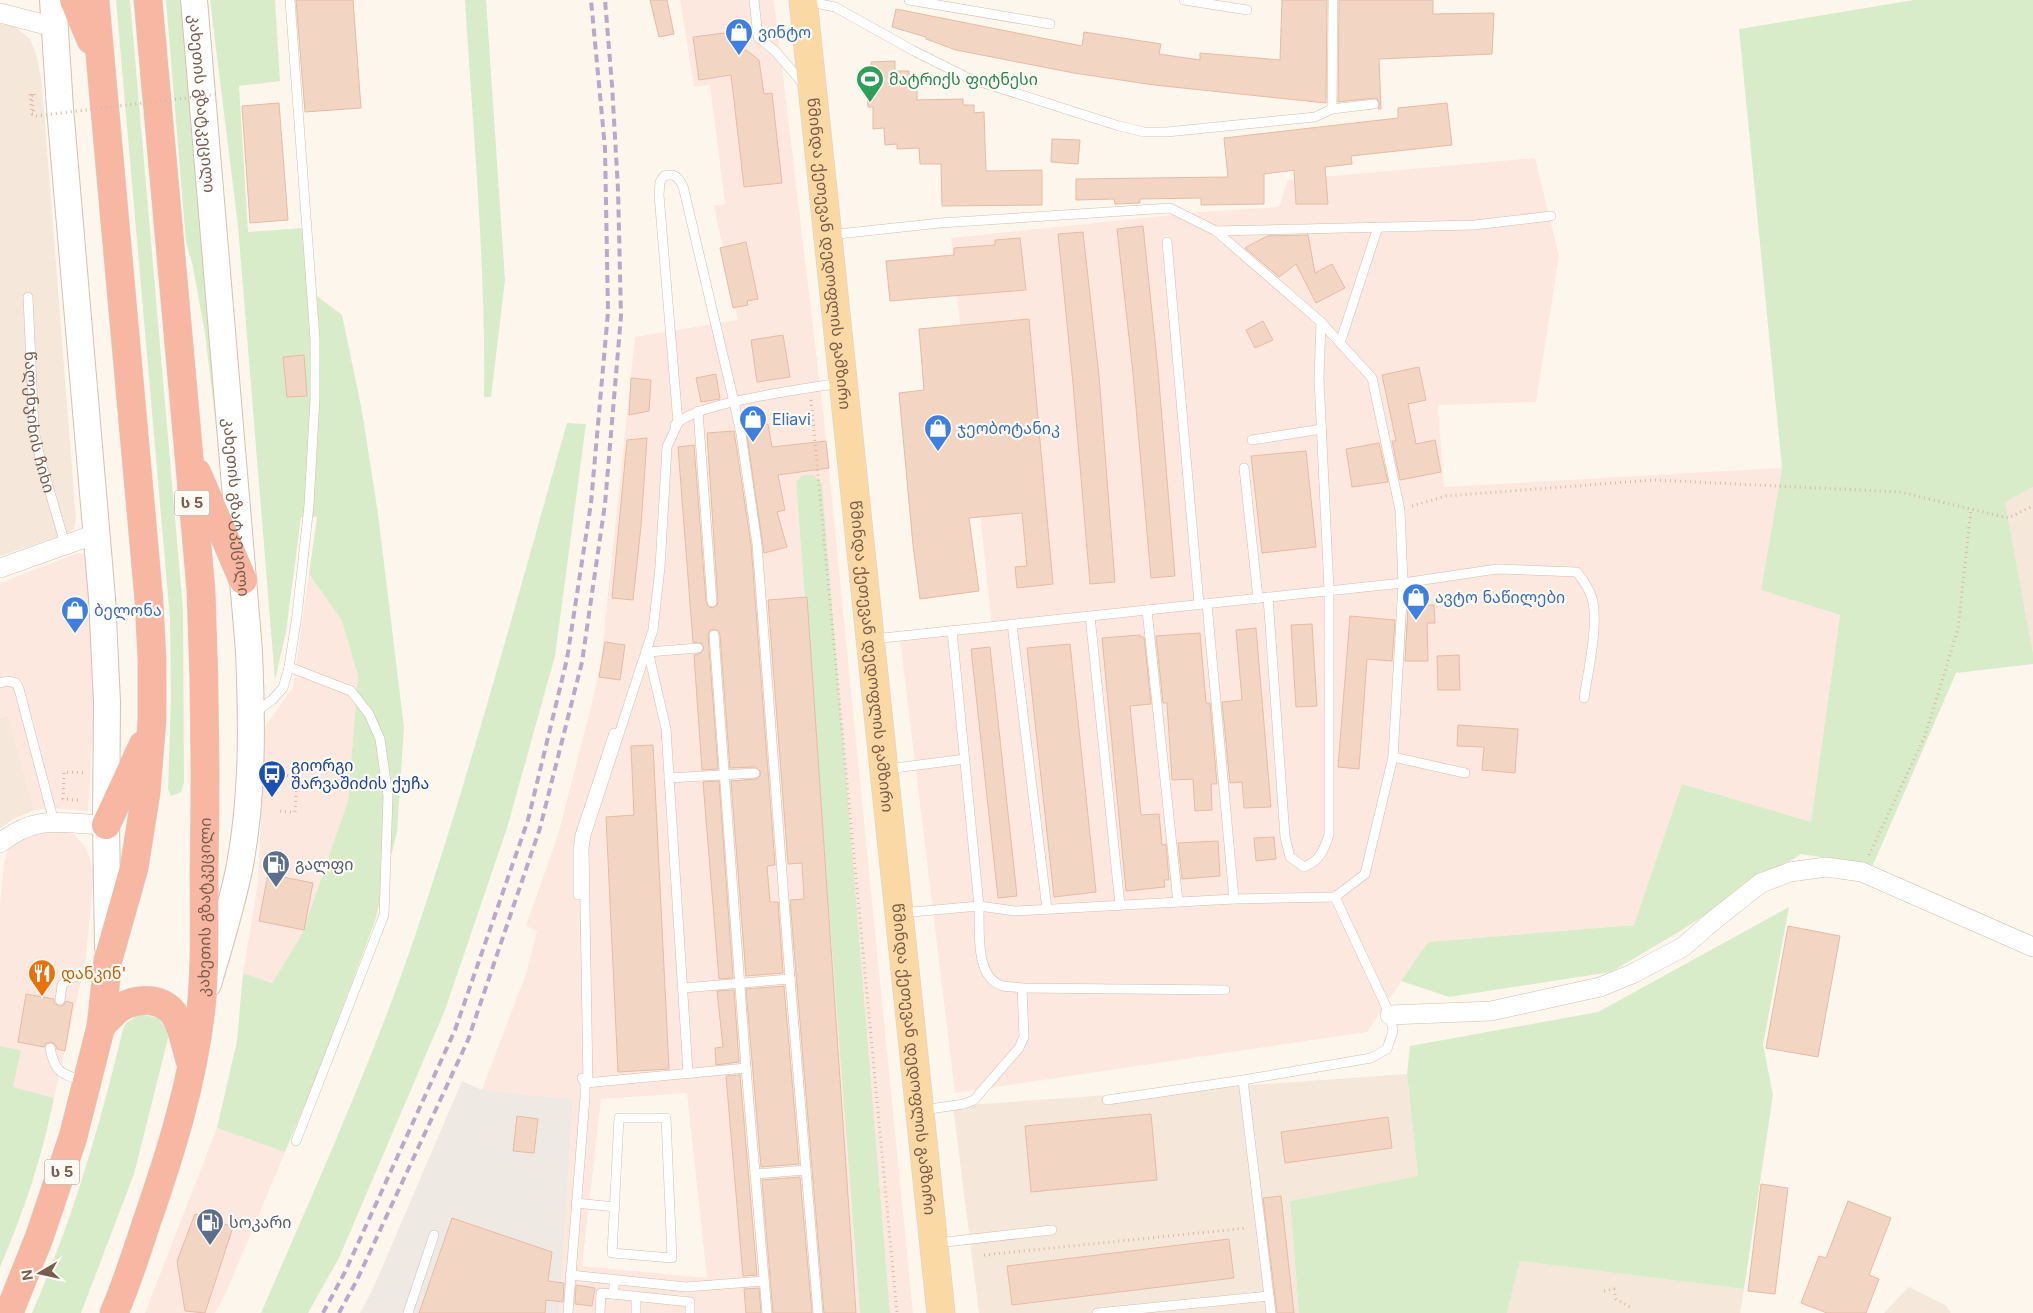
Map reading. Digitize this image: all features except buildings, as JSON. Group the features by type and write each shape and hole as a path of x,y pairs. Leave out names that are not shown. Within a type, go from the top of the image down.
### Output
{"highway":[{"path":"74,0 100,60"},
{"name":"ს 5","path":"9,1313 56,1191 73,1137 101,1026 108,965 134,868 146,793 152,720 152,660 149,601 95,0"},
{"name":"კახეთის გზატკეცილი","path":"114,1313 166,1165 192,1065 201,1008 206,778 201,590 187,452 148,0"},
{"path":"187,452 243,580"},
{"path":"106,825 136,764 152,720"},
{"path":"101,1026 120,1008 133,1002 153,1000 167,1006 176,1017 192,1065"}],"main road":[{"name":"წმინდა ქეთევან დედოფლის გამზირი","path":"803,0 941,1313"}],"street":[{"path":"53,0 106,666 108,965"},
{"name":"კახეთის გზატკეცილი","path":"194,0 249,651 252,714 251,773 240,865 230,911 201,1008"},
{"path":"0,13 54,28"},
{"path":"0,568 96,534"},
{"path":"0,842 11,834 37,823 106,825"},
{"path":"1390,1015 1491,1011 1600,987 1632,974 1684,947 1714,920 1761,883 1790,872 1826,867 1862,872 2033,947"}],"lane":[{"path":"252,714 272,700 283,688 289,667 297,615 309,505 315,398 316,359 290,0"},
{"path":"754,0 758,37 776,52 812,95"},
{"path":"803,0 835,7 914,52 968,78 1144,132 1167,132 1315,117 1332,109 1374,104"},
{"path":"909,0 1050,24"},
{"path":"1184,0 1247,10"},
{"path":"1332,109 1333,0"},
{"path":"678,422 659,195 660,182 664,176 671,174 678,177 683,186 734,402 741,434 757,544 772,772 818,1313"},
{"path":"827,235 940,224 1170,208 1216,231 1321,322 1372,378 1400,510 1403,583 1393,757 1365,874 1336,896 1234,899 1015,911 979,906 899,913"},
{"path":"1216,231 1474,226 1551,216"},
{"path":"1340,342 1378,227"},
{"path":"1167,242 1234,899"},
{"name":"წალენჯიხის ჩიხი","path":"28,297 34,430 40,458 65,544"},
{"path":"1268,597 1285,837 1290,857 1304,867 1316,862 1324,850 1330,835 1330,590 1319,378 1321,322"},
{"path":"688,1073 666,729 646,650 655,566 661,453 668,434 678,422 698,411 734,402 843,382"},
{"path":"698,411 712,602"},
{"path":"1252,440 1322,429"},
{"path":"1244,468 1258,598"},
{"path":"870,640 1403,583 1497,569 1577,572 1586,584 1592,599 1594,632 1584,698"},
{"path":"1147,610 1178,902"},
{"path":"1090,616 1120,905"},
{"path":"1012,624 1047,909"},
{"path":"952,630 979,906 981,959 987,976 1002,986 1022,988 1225,990"},
{"path":"714,635 726,775 746,1068 767,1313"},
{"path":"646,650 698,648"},
{"path":"646,650 591,800 578,850 582,1080 587,1083 746,1068"},
{"path":"289,667 351,691 369,714 380,739 388,796 384,914 296,1141"},
{"path":"0,683 7,681 16,683 19,689 54,822"},
{"path":"1393,757 1465,773"},
{"path":"884,770 965,759"},
{"path":"669,778 755,773"},
{"path":"1107,1100 1243,1080 1372,1058 1387,1049 1393,1032 1390,1015 1336,896"},
{"path":"60,1000 62,985 70,978 108,965"},
{"path":"683,988 790,979"},
{"path":"920,1111 964,1104 974,1100 1019,1048 1024,1037 1022,988"},
{"path":"50,1048 53,1065 65,1075 87,1082"},
{"path":"1243,1080 1271,1313"},
{"path":"568,1313 587,1083"},
{"path":"619,1118 666,1118 672,1258 612,1254 615,1207 619,1118"},
{"path":"755,1174 806,1170"},
{"path":"576,1203 615,1207"},
{"path":"934,1243 1052,1230"},
{"path":"408,1313 434,1235"},
{"path":"570,1275 686,1287 764,1281"},
{"path":"613,1294 615,1280"},
{"path":"600,1313 601,1292 690,1302 690,1313"},
{"path":"636,1296 636,1313"},
{"path":"1097,1313 1269,1296"}],"path":[{"path":"32,96 34,114 32,114 30,94 34,94 36,116 218,94"},
{"path":"810,389 897,1313"},
{"path":"1400,510 1446,496 1653,480 1900,492 2008,518 2033,506"},
{"path":"1862,872 1925,736 1958,628 1971,509"},
{"path":"78,800 64,798 64,772 86,773"},
{"path":"251,773 297,776 295,812 278,811"},
{"path":"984,1255 1261,1227"},
{"path":"1604,1291 1614,1289 1616,1299 1632,1308"}],"shaded area":[{"path":"680,0 774,0 824,419 913,1313 890,1313 822,484 814,475 802,475 796,483 860,1313 559,1313 573,1101 482,1090 527,971 537,931 526,926 558,835 601,661 635,337 738,320 714,206 725,204 710,85 694,87","holes":["687,1093 707,1278 582,1266 601,1099"]},
{"path":"0,24 14,26 30,39 37,57 42,85 76,519 74,529 67,534 0,556"},
{"name":"ავტო ნაწილები","path":"1535,158 1559,256 1536,402 1438,405 1444,487 1782,468 1761,590 1840,615 1811,823 1682,784 1634,925 1428,942 1367,1032 955,1093 900,639 992,627 951,238 1200,212 1279,207 1288,180"},
{"path":"2033,487 2033,653 2005,502"},
{"path":"78,553 87,554 96,677 88,811 51,808 34,810 8,715 0,718 0,583"},
{"path":"309,574 342,621 358,676 348,801 302,934 272,983 243,973 258,882 265,727 293,687"},
{"path":"8,715 34,810 0,828 0,718"},
{"path":"47,828 74,834 87,850 94,873 85,965 54,1098 12,1087 21,1050 0,1046 0,905 4,863 10,841"},
{"path":"1407,1074 1418,1176 1290,1201 1299,1313 979,1313 953,1106"},
{"path":"462,1081 482,1090 573,1100 559,1313 360,1313 372,1291"},
{"path":"217,1128 285,1152 225,1295 215,1313 145,1313"},
{"path":"1520,1261 1744,1289 1740,1313 1507,1313"},
{"path":"1909,1287 1945,1305 1951,1313 1884,1313"}],"green space":[{"path":"116,0 130,0 183,610 184,782 181,792 171,796 168,789 171,698 170,618"},
{"path":"166,0 184,0 227,518 205,333 193,267 186,242"},
{"path":"210,0 275,0 280,81 239,86 248,232 305,228 309,290 342,315 362,411 378,514 404,728 397,832 375,921 316,1078 285,1152 217,1128 237,1041 243,973 272,983 302,934 348,801 358,676 342,621 309,574 317,517 301,517 286,632 275,680 238,226"},
{"path":"465,0 486,0 505,280 491,397 484,397 481,248"},
{"path":"1914,0 2033,0 2033,487 2005,502 2033,653 2033,664 1956,673 1873,865 1801,854 1677,933 1611,972 1449,997 1401,981 1428,942 1634,925 1682,784 1811,822 1840,615 1761,590 1782,468 1739,29"},
{"path":"567,423 586,424 555,656 507,828 445,1010 339,1258 308,1313 261,1313 361,1079 415,936 475,745"},
{"path":"802,475 814,475 822,484 890,1313 860,1313 796,482"},
{"path":"1789,907 1763,1045 1773,1095 1744,1289 1520,1261 1507,1313 1299,1313 1290,1201 1418,1176 1407,1074 1410,1046 1598,1012"},
{"path":"140,1014 158,1018 167,1030 168,1038 134,1174 81,1313 32,1313 60,1244 84,1173 105,1102 123,1029 126,1023"},
{"path":"0,1046 21,1050 13,1087 54,1098 32,1184 0,1267"}],"railway":[{"path":"323,1313 345,1272 455,1030 528,820 567,659 591,503 608,312 605,148 591,0"},
{"path":"339,1313 357,1280 468,1040 540,828 582,662 605,504 621,316 618,189 605,0"}],"place":[{"name":"ვინტო","path":"739,56"},
{"name":"მატრიქს ფიტნესი","path":"870,103"},
{"name":"Eliavi","path":"753,443"},
{"name":"ჯეობოტანიკ","path":"938,452"},
{"name":"ავტო ნაწილები","path":"1416,621"},
{"name":"ბელონა","path":"75,634"},
{"name":"გიორგი შარვაშიძის ქუჩა","path":"272,798"},
{"name":"გალფი","path":"276,888"},
{"name":"დანკინ'","path":"42,997"},
{"name":"სოკარი","path":"210,1246"}]}
